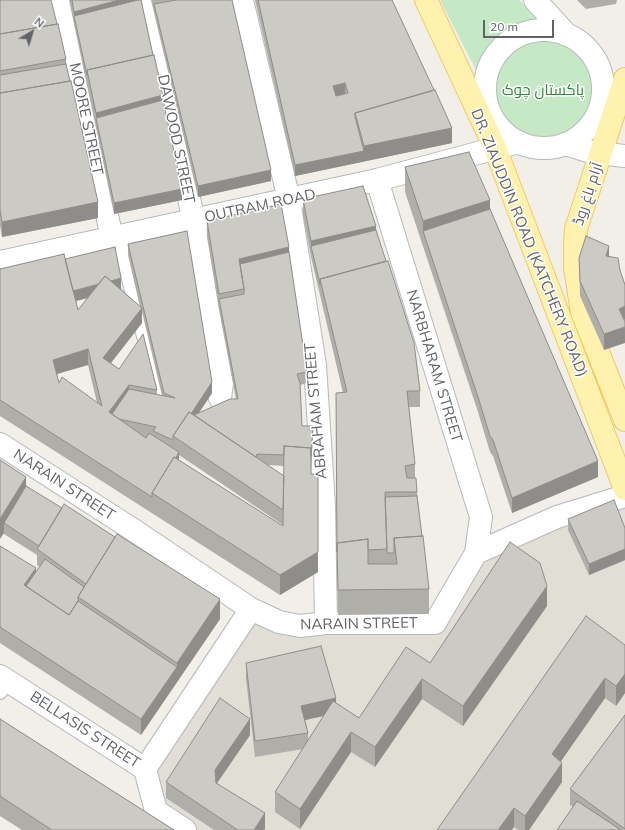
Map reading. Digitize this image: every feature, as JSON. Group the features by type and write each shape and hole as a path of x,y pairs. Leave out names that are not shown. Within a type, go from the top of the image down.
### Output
{"main road":[{"name":"DR. ZIAUDDIN ROAD (KATCHERY ROAD)","path":"426,0 495,148 625,489"},
{"name":"آرام باغ روڈ","path":"582,312 575,268 576,229 624,84"},
{"name":"DR. ZIAUDDIN ROAD (KATCHERY ROAD)","path":"582,312 625,420"}],"street":[{"name":"MOORE STREET","path":"60,0 115,238"},
{"name":"DAWOOD STREET","path":"145,0 194,220 222,383 220,398"},
{"name":"ABRAHAM STREET","path":"242,0 289,200 315,365 324,505 326,623"},
{"path":"535,0 567,35 583,46 596,61 603,85 602,100 598,113 582,134 565,144 546,149 526,146 508,137 495,122 486,104 484,85 489,66 500,49 514,38 531,32 550,30 567,35"},
{"path":"599,70 624,84"},
{"name":"OUTRAM ROAD","path":"0,262 377,180 519,142"},
{"path":"565,144 602,153 625,156"},
{"name":"NARBHARAM STREET","path":"377,180 481,517 476,553"},
{"name":"NARAIN STREET","path":"0,444 135,530 251,609 279,622 300,626 326,623 435,623 476,553"},
{"path":"476,553 557,517 625,496"},
{"path":"145,769 251,609"},
{"name":"BELLASIS STREET","path":"3,683 145,769 156,810 185,830"}],"lane":[{"path":"115,238 161,401"}],"shaded area":[{"path":"625,496 625,830 185,830 156,811 149,763 251,609 279,622 435,623 476,553"}],"green space":[{"name":"پاکستان چوک","path":"440,0 519,0 550,30 567,35 583,46 596,61 601,80 602,100 590,128 565,144 545,149 526,146 508,137 495,122 486,104 484,85"}],"building":[{"path":"0,0 51,0 57,24 0,34"},
{"path":"72,0 119,0 74,12"},
{"path":"141,0 153,55 87,70 87,75 74,16"},
{"path":"176,0 232,0 271,170 198,186 154,4"},
{"path":"258,0 392,0 434,90 355,113 364,151 295,165","holes":["345,83 348,93 336,96 333,86"]},
{"path":"58,24 66,59 0,71 0,34"},
{"path":"154,55 163,95 96,113 87,70"},
{"path":"66,64 70,81 0,93 0,75"},
{"path":"71,81 98,202 2,222 0,210 0,93"},
{"path":"435,90 452,128 364,146 355,113"},
{"path":"163,100 182,189 114,203 96,118"},
{"path":"469,152 490,200 423,221 405,167"},
{"path":"363,186 376,226 311,241 303,199"},
{"path":"281,204 289,247 239,259 244,289 219,294 207,221"},
{"path":"490,209 598,461 512,498 493,440 490,436 423,231"},
{"path":"376,230 386,261 320,279 320,284 311,246"},
{"path":"187,231 212,382 191,414 189,412 173,436 173,440 153,431 156,427 119,419 112,414 129,389 175,398 164,393 128,244"},
{"path":"586,236 609,246 606,256 618,258 625,285 625,306 619,309 625,322 625,327 604,334 580,281 579,258"},
{"path":"115,247 121,278 111,281 105,276 99,284 73,291 65,259"},
{"path":"289,252 307,372 297,374 300,383 302,426 313,426 311,456 311,448 284,446 284,455 257,454 256,457 194,415 230,399 238,399 219,299 244,294 240,264"},
{"path":"64,254 78,310 105,276 142,308 103,358 119,369 143,334 157,390 129,385 109,412 146,438 149,433 179,452 176,458 174,457 152,493 152,497 0,400 0,269","holes":["88,349 102,406 62,377 59,383 53,360"]},
{"path":"388,261 414,343 420,391 407,391 415,464 405,466 407,478 416,478 417,492 385,492 387,549 368,550 368,539 337,543 337,552 336,393 347,392 320,279"},
{"path":"189,412 284,476 283,510 173,436"},
{"path":"284,446 311,448 311,474 318,474 318,552 280,575 152,493 174,457 283,526"},
{"path":"0,460 26,477 0,519"},
{"path":"26,486 62,508 39,546 4,523"},
{"path":"417,496 422,536 394,538 394,553 387,553 385,497"},
{"path":"614,500 625,528 625,549 589,564 568,519"},
{"path":"64,504 115,537 86,584 37,549"},
{"path":"117,534 220,599 177,663 78,597"},
{"path":"423,536 429,589 338,590 337,543 368,539 368,564 397,564 394,538"},
{"path":"510,542 540,563 547,586 463,706 422,679 375,747 351,732 300,809 275,792 333,701 359,718 406,647 430,663"},
{"path":"0,546 36,568 24,585 69,615 78,601 177,667 141,719 0,627"},
{"path":"45,559 84,587 78,597 78,601 69,615 26,586"},
{"path":"586,616 625,645 625,674 616,686 605,678 552,754 562,763 525,816 514,808 498,830 437,830"},
{"path":"321,646 336,698 301,706 308,733 255,741 246,663"},
{"path":"220,698 250,719 215,770 216,783 265,813 254,830 238,830 166,782"},
{"path":"625,715 625,829 570,789"},
{"path":"0,719 174,830 52,830 0,796"},
{"path":"577,801 621,830 557,830"}]}
